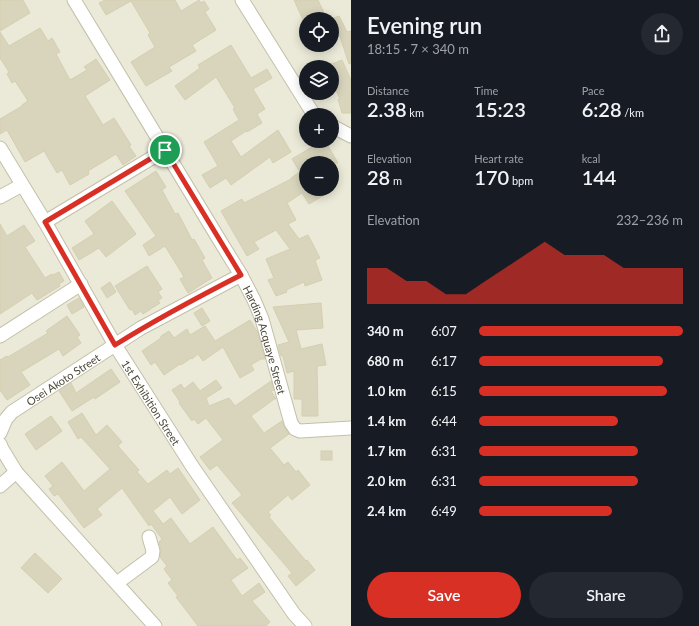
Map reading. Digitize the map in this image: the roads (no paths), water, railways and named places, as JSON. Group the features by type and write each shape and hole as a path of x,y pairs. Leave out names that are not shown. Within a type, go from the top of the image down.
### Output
{"street":[{"name":"Harding Acquaye Street","path":"74,0 241,275 254,300 262,319 291,423 295,429 300,432 351,428"},
{"path":"242,0 310,108"},
{"path":"339,130 351,136"},
{"name":"1st Exhibition Street","path":"0,148 45,222 115,345 192,466 294,614 305,626"},
{"path":"45,222 165,150"},
{"path":"0,197 22,185"},
{"name":"Osei Akoto Street","path":"0,433 6,419 12,412 148,325 241,275"},
{"path":"0,336 81,284"},
{"path":"0,444 16,472 155,626"},
{"path":"0,486 16,472"},
{"path":"117,583 152,557 154,551 149,537"}]}
